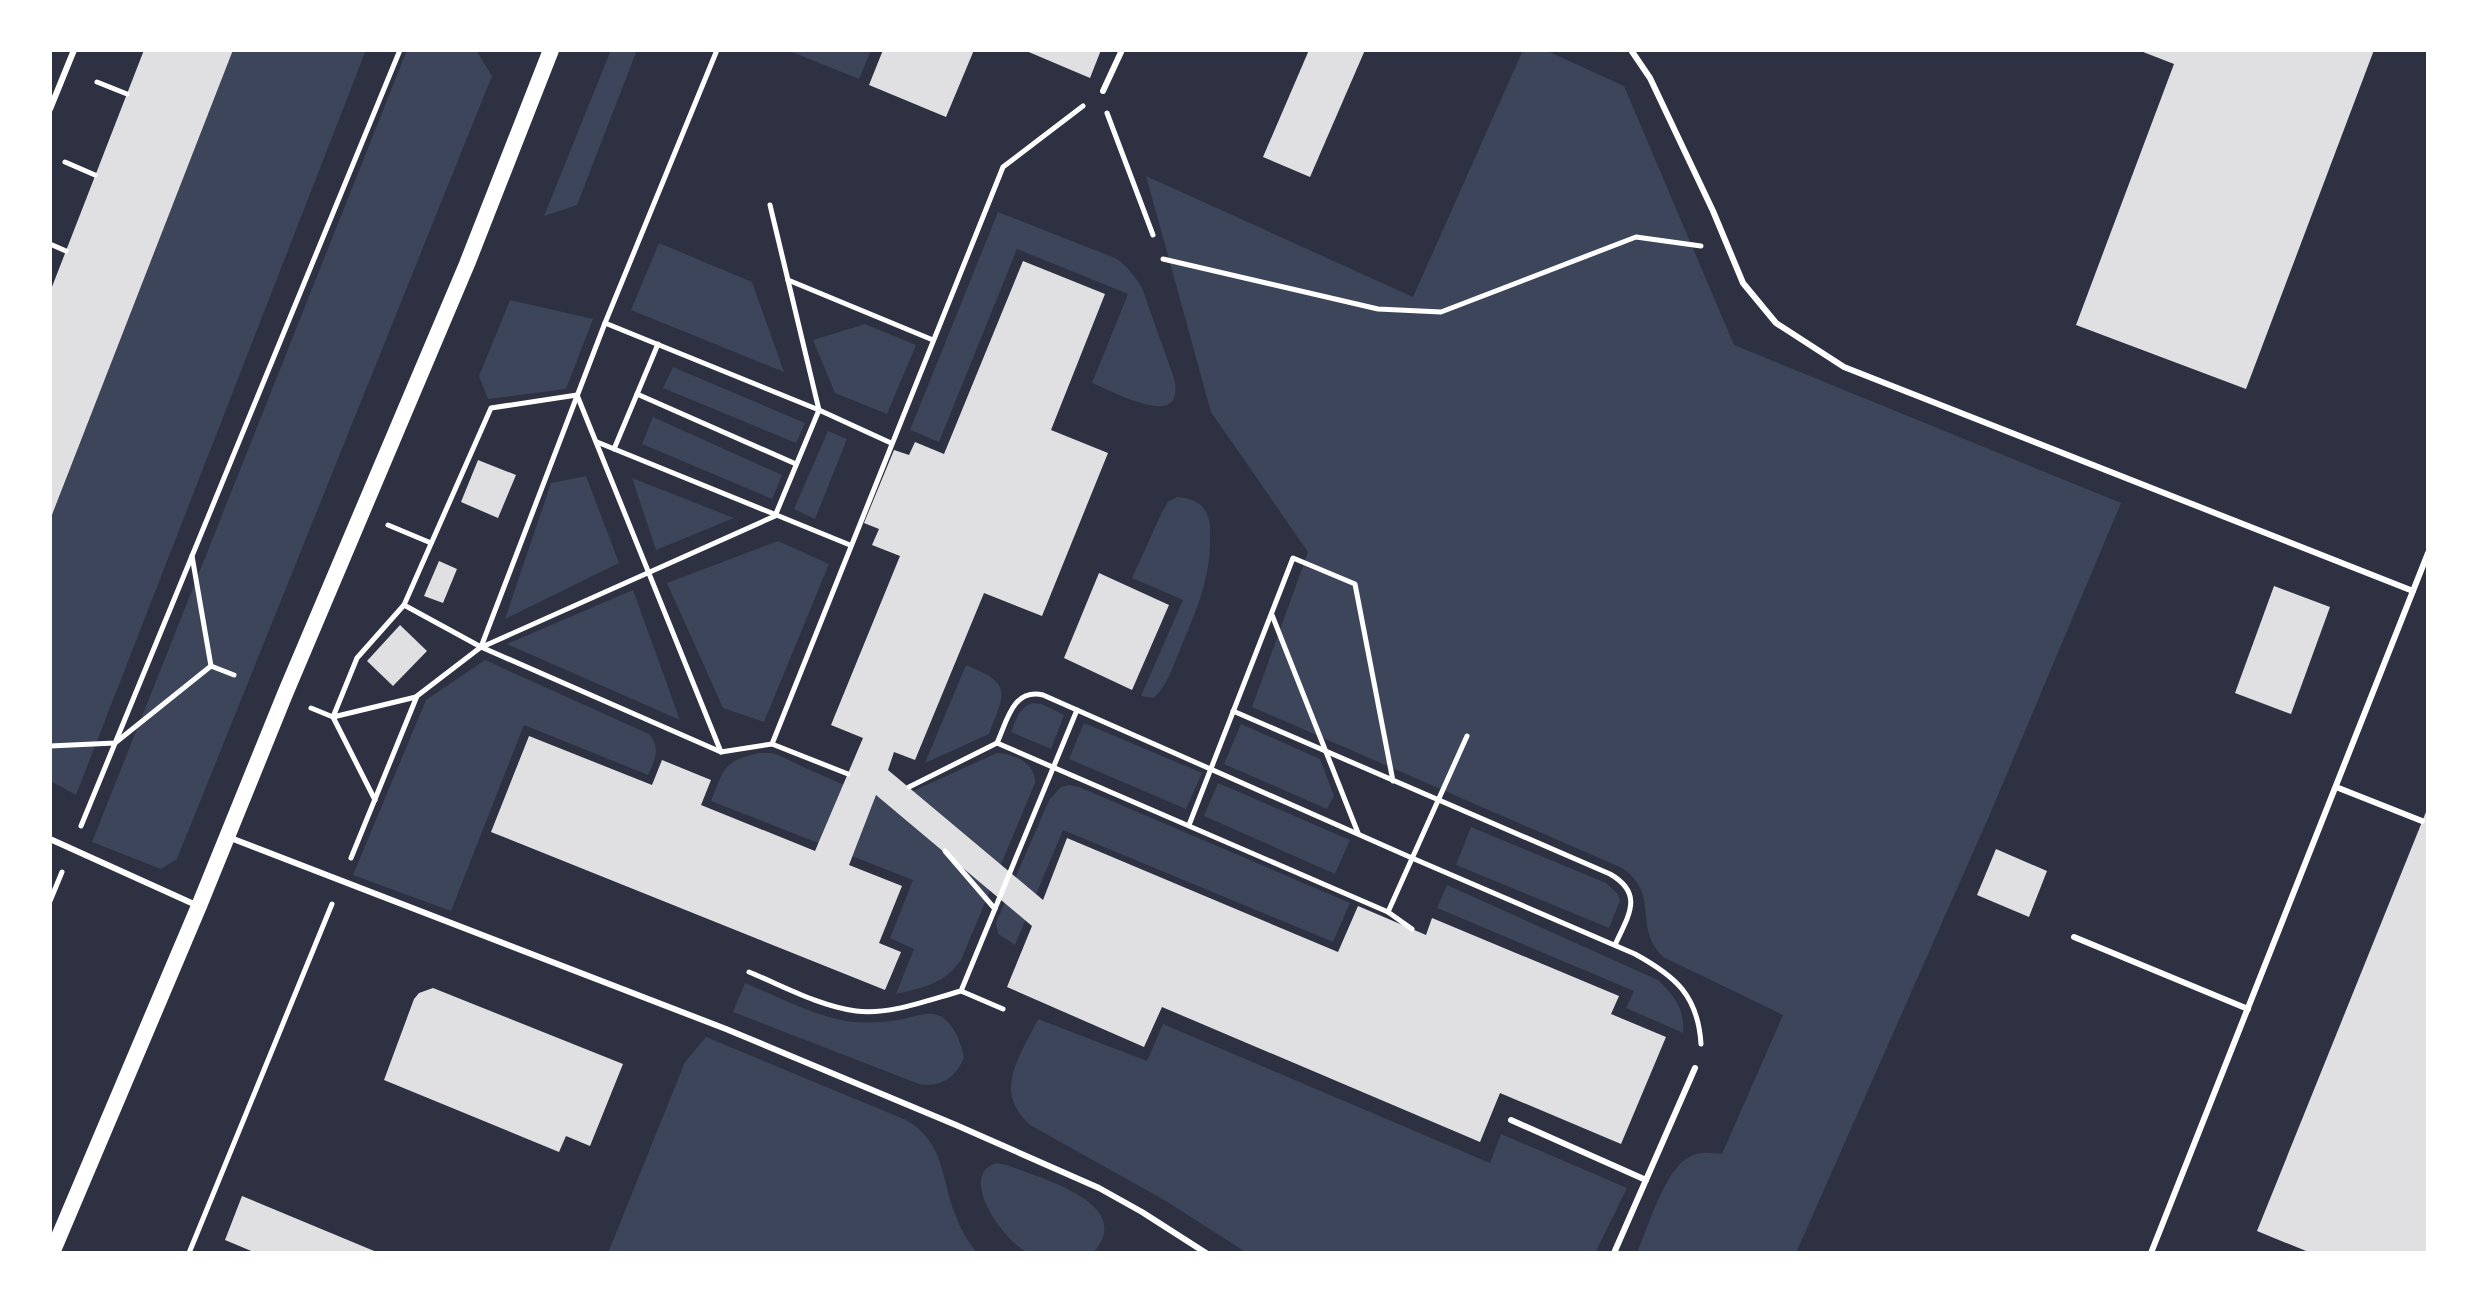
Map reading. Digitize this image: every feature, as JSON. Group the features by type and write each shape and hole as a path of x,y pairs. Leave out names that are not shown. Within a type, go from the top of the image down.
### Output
{"main road":[{"path":"52,1253 467,264 551,50"}],"lane":[{"path":"50,109 74,50"},
{"path":"1101,92 1122,50"},
{"path":"1631,50 1650,78 1713,211 1743,283 1776,323 1844,367 2413,591"},
{"path":"2151,1253 2428,553"},
{"path":"2336,787 2422,821"},
{"path":"227,837 726,1029 1055,1167 1142,1212 1206,1253"},
{"path":"50,839 199,906"},
{"path":"2074,937 2248,1009"},
{"path":"1614,1253 1695,1068"},
{"path":"1511,1120 1646,1180"}],"path":[{"path":"72,848 400,50"},
{"path":"481,647 605,323 717,50"},
{"path":"97,82 127,94"},
{"path":"772,744 1003,167 1101,92 1153,235"},
{"path":"65,162 95,175"},
{"path":"311,708 333,717 417,696 481,647 775,516 819,410 770,205"},
{"path":"1163,259 1378,309 1441,312 1636,237 1728,250"},
{"path":"50,244 66,251"},
{"path":"788,280 933,340"},
{"path":"605,323 819,410 891,443"},
{"path":"614,449 658,344"},
{"path":"637,394 796,464"},
{"path":"577,395 721,752"},
{"path":"375,800 333,717 357,658 404,605 491,408 577,395"},
{"path":"596,442 850,545"},
{"path":"361,514 431,543"},
{"path":"192,555 211,666"},
{"path":"1189,825 1293,558 1355,584 1393,781"},
{"path":"404,605 481,647 721,752 772,744 848,774"},
{"path":"1271,613 1358,834"},
{"path":"211,666 234,675"},
{"path":"50,746 115,743 211,666"},
{"path":"909,787 997,743 1018,698 1026,694 1043,695 1615,945 1660,968 1679,984 1693,1003 1700,1021 1701,1044 1695,1068"},
{"path":"189,1253 417,696"},
{"path":"961,991 1077,710"},
{"path":"1233,711 1622,881 1630,891 1630,912 1615,945"},
{"path":"1388,912 1467,736"},
{"path":"997,743 1388,912 1412,929"},
{"path":"945,851 995,909"},
{"path":"749,972 821,1001 858,1011 893,1009 961,991 1003,1009"}],"shaded area":[{"path":"233,50 366,50 76,795 50,781 50,521"},
{"path":"407,50 476,50 492,76 177,859 161,869 92,842"},
{"path":"611,50 637,50 577,205 544,216"},
{"path":"787,50 871,50 859,79"},
{"path":"1523,50 1545,50 1624,86 1734,345 2121,503 1990,814 1796,1253 1637,1253 1673,1172 1682,1162 1698,1153 1722,1154 1783,1015 1663,957 1649,934 1640,889 1634,878 1622,868 1252,707 1308,552 1211,412 1146,176 1413,297"},
{"path":"998,212 1124,264 1142,288 1174,378 1175,394 1170,403 1160,406 1146,404 1092,383 1128,294 1017,249 939,442 910,430"},
{"path":"659,243 752,282 784,372 631,310"},
{"path":"510,300 593,319 566,389 488,399 479,376"},
{"path":"865,324 916,345 887,414 835,393 813,340"},
{"path":"673,367 805,423 796,443 663,388"},
{"path":"653,417 782,475 772,499 642,444"},
{"path":"828,431 847,439 815,519 794,509"},
{"path":"586,476 619,563 505,619 551,483"},
{"path":"632,478 734,518 656,550"},
{"path":"1177,497 1195,501 1205,510 1210,523 1210,553 1205,582 1191,623 1166,682 1153,698 1141,696 1183,600 1132,578 1162,512 1168,502"},
{"path":"778,541 829,564 764,722 723,708 667,583"},
{"path":"633,590 680,720 507,644"},
{"path":"485,660 649,734 656,754 648,775 524,725 451,911 353,875 426,700"},
{"path":"966,665 991,678 1001,690 999,708 989,734 925,763"},
{"path":"1032,703 1042,704 1064,715 1051,749 1011,732 1021,711"},
{"path":"1084,723 1202,773 1186,809 1069,759"},
{"path":"1241,724 1320,759 1334,796 1327,809 1224,764"},
{"path":"759,753 773,753 855,789 888,797 900,797 997,753 1010,755 1028,765 1035,783 961,960 948,975 924,987 896,994 914,949 890,938 913,880 711,801 731,763"},
{"path":"1218,783 1350,840 1335,874 1204,816"},
{"path":"1069,785 1350,903 1333,942 1063,830 1015,945 998,934 996,923 1049,800 1061,787"},
{"path":"1471,827 1606,883 1618,894 1620,901 1609,928 1456,865"},
{"path":"1447,885 1658,980 1677,1003 1683,1033 1626,1008 1634,991 1437,908"},
{"path":"745,983 799,1007 841,1020 877,1022 935,1014 949,1024 956,1034 964,1058 956,1071 941,1083 919,1084 733,1012"},
{"path":"1038,1019 1147,1061 1163,1024 1490,1163 1501,1134 1627,1188 1595,1253 1247,1253 1166,1201 1030,1125 1019,1112 1011,1086 1018,1060"},
{"path":"706,1037 906,1120 919,1129 935,1150 957,1219 977,1253 608,1253 685,1062"},
{"path":"996,1163 1060,1185 1094,1207 1103,1220 1104,1235 1093,1253 1039,1254 1025,1251 1016,1244 996,1221 982,1193 981,1181 985,1170"}],"building":[{"path":"144,50 233,50 50,520 50,292"},
{"path":"883,50 974,50 946,117 869,85"},
{"path":"1024,50 1101,50 1090,78"},
{"path":"1309,50 1365,50 1310,177 1263,157"},
{"path":"2138,50 2374,50 2246,389 2076,325 2174,64"},
{"path":"1023,261 1105,294 1051,430 1108,453 1042,616 984,593 915,760 894,752 888,770 1043,900 1067,838 1338,952 1358,906 1426,935 1432,918 1619,996 1611,1014 1666,1037 1621,1144 1500,1093 1480,1142 1162,1007 1144,1047 1007,987 1032,926 876,795 849,865 902,886 879,943 901,952 885,990 491,832 529,736 652,785 662,760 711,780 701,805 815,851 863,738 831,725 900,556 872,545 879,529 864,523 894,450 909,455 915,442 944,454"},
{"path":"478,460 516,475 498,518 461,502"},
{"path":"439,561 457,569 443,603 424,596"},
{"path":"1099,573 1169,605 1132,690 1064,658"},
{"path":"2274,586 2330,607 2291,714 2235,693"},
{"path":"400,625 427,651 393,686 367,661"},
{"path":"2428,807 2428,1253 2311,1253 2257,1231"},
{"path":"1996,849 2047,871 2029,917 1977,895"},
{"path":"433,988 623,1064 590,1146 566,1136 559,1152 384,1080 414,999 419,993"},
{"path":"242,1196 379,1253 256,1253 225,1240"}]}
